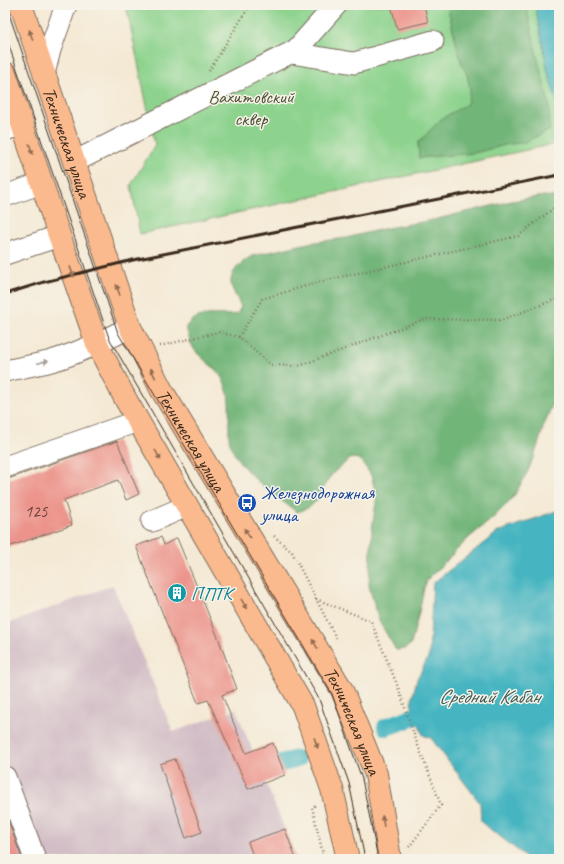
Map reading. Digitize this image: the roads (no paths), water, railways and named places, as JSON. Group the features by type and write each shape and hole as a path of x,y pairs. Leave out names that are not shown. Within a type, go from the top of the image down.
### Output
{"main road":[{"name":"Техническая улица","path":"21,5 130,327 161,389 342,690 376,774 398,855"},
{"name":"Техническая улица","path":"5,72 14,127 42,183 97,344 138,421 303,706 332,788 348,859"}],"street":[{"path":"44,74 50,50 66,5"},
{"path":"74,162 291,53 296,50 336,5"},
{"path":"291,53 354,62 433,41"},
{"path":"5,196 42,183"},
{"path":"5,254 59,236"},
{"path":"5,371 47,362 97,344 130,327"},
{"path":"5,467 138,421"},
{"path":"152,521 187,506"},
{"path":"5,777 35,859"}],"water":[{"path":"535,5 559,5 559,108 548,72"},
{"name":"Средний Кабан","path":"559,510 559,859 526,859 524,855 481,822 480,803 431,738 423,735 411,703 417,679 429,656 433,583 498,532"}],"waterway":[{"path":"386,727 416,716"},
{"path":"281,763 297,759"}],"tram line":[{"path":"6,5 118,333 332,694 362,779 378,859"},
{"path":"5,34 109,338 319,699 349,783 365,859"}],"railway":[{"path":"5,294 44,282 133,260 559,175"}],"place":[{"name":"Железнодорожная улица","path":"247,503"},
{"name":"ППТК","path":"177,593"}],"park label":[{"name":"Вахитовский сквер","path":"251,107"}]}
